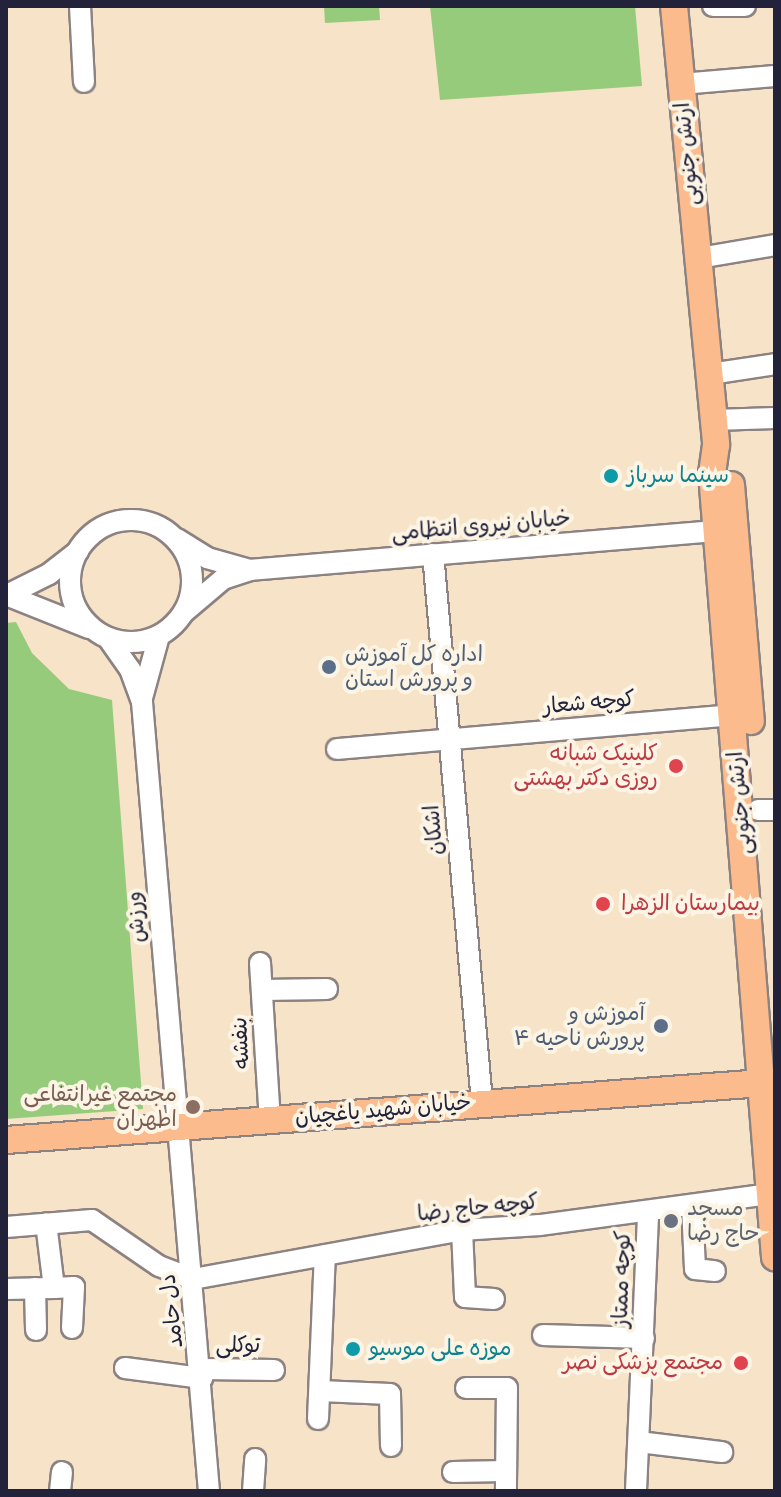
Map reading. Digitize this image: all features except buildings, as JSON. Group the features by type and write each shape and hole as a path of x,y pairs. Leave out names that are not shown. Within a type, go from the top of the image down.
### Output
{"main road":[{"name":"ارتش جنوبی","path":"674,6 715,432 712,474 768,1092 775,1257"},
{"name":"ارتش جنوبی","path":"715,432 730,471 766,810 775,1037"},
{"name":"خیابان شهید یاغچیان","path":"6,1140 482,1102 768,1092"}],"street":[{"path":"80,6 84,82"},
{"path":"713,6 745,6"},
{"path":"681,84 775,76"},
{"path":"699,258 775,245"},
{"path":"710,374 775,364"},
{"path":"715,432 775,418"},
{"path":"119,521 154,525 169,533 181,546 192,578 184,612 159,636 143,641 101,634 7,595 49,574 78,551 89,537 119,521"},
{"name":"خیابان نیروی انتظامی","path":"184,612 223,579 250,570 717,531"},
{"name":"خیابان نیروی انتظامی","path":"169,533 207,558 250,570"},
{"path":"78,551 70,584 77,609 101,634"},
{"name":"اشکان","path":"433,554 482,1102"},
{"name":"ورزش","path":"101,634 130,669 142,702 179,1127"},
{"name":"ورزش","path":"142,702 159,636"},
{"name":"کوچه شعار","path":"337,749 733,715"},
{"name":"بنفشه","path":"260,963 270,1120"},
{"path":"262,990 327,989"},
{"name":"دل حامد","path":"179,1127 202,1374 209,1491"},
{"name":"کوچه حاج رضا","path":"193,1279 462,1230 648,1212 770,1194"},
{"path":"692,1205 695,1269 715,1271"},
{"name":"کوچه ممتاز","path":"636,1491 648,1212"},
{"path":"6,1227 92,1220 159,1266 193,1279"},
{"path":"36,1330 44,1288 46,1223"},
{"path":"462,1230 465,1297 494,1299"},
{"path":"318,1419 325,1255"},
{"path":"6,1289 74,1287 72,1328"},
{"path":"543,1335 644,1338"},
{"name":"توکلی","path":"125,1368 202,1374 274,1370"},
{"path":"453,1472 506,1481 507,1388 466,1388"},
{"path":"320,1391 390,1394 391,1446"},
{"path":"639,1442 722,1452"},
{"path":"253,1491 255,1459"}],"green space":[{"path":"324,6 379,6 380,20 325,23"},
{"path":"430,6 635,6 642,86 440,100"},
{"path":"16,622 32,653 69,689 112,700 143,1109 6,1119 6,623"}],"place":[{"name":"سینما سرباز","path":"611,476"},
{"name":"اداره کل آموزش و پرورش استان","path":"329,667"},
{"name":"کلینیک شبانه روزی دکتر بهشتی","path":"676,766"},
{"name":"بیمارستان الزهرا","path":"603,904"},
{"name":"آموزش و پرورش ناحیه ۴","path":"661,1026"},
{"name":"مجتمع غیرانتفاعی اطهران","path":"193,1107"},
{"name":"مسجد حاج رضا","path":"671,1221"},
{"name":"موزه علی موسیو","path":"353,1349"},
{"name":"مجتمع پزشکی نصر","path":"741,1363"}]}
